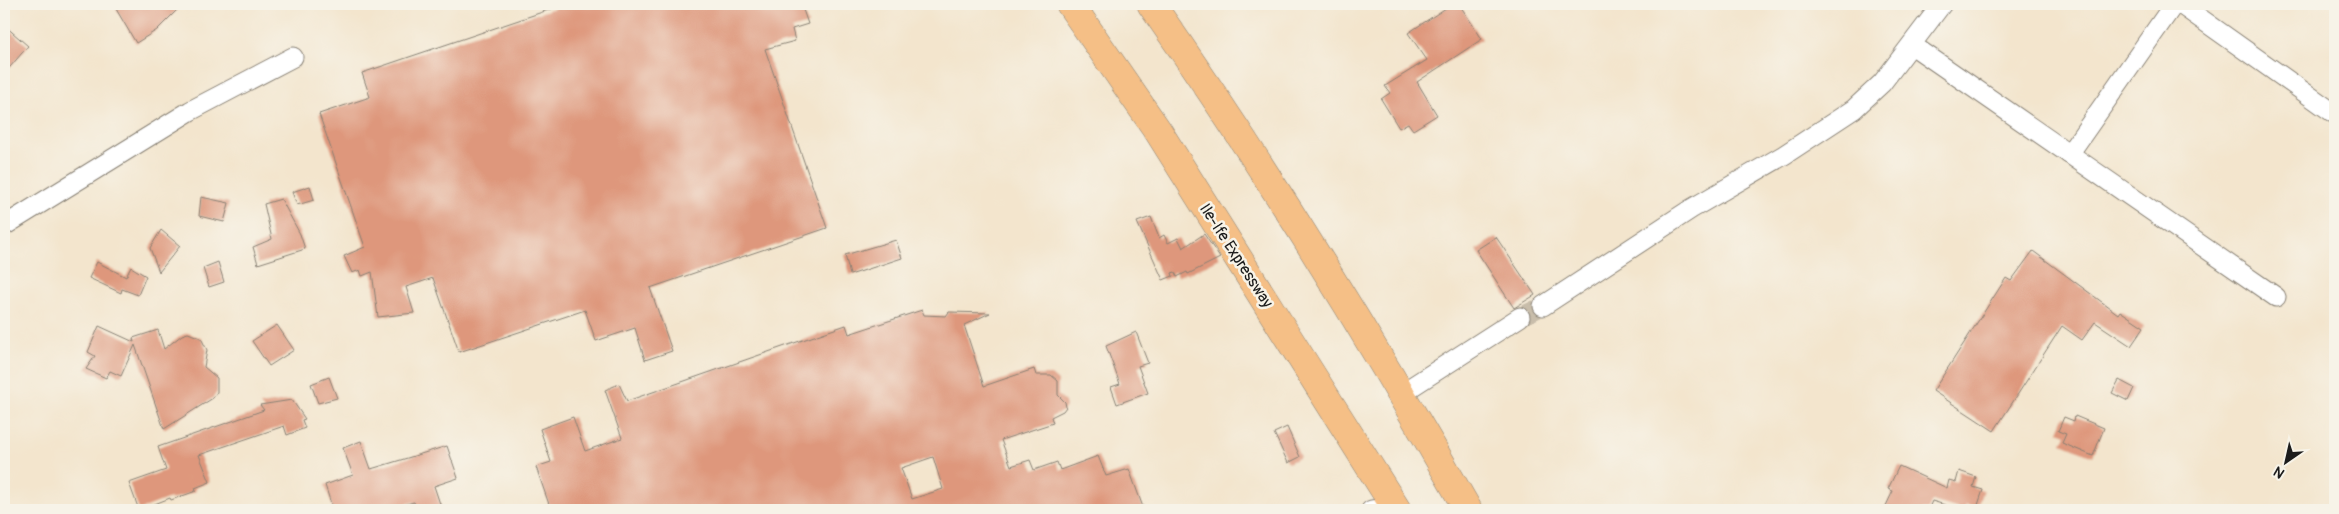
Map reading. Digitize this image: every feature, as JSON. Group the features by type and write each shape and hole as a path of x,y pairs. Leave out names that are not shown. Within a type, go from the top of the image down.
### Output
{"highway":[{"name":"Ile-Ife Expressway","path":"1070,4 1174,155 1388,509"},
{"path":"1151,4 1213,93 1295,219 1402,393 1468,510"}],"street":[{"path":"1543,306 1691,209 1784,155 1854,109 1882,83 1912,46 1942,4"},
{"path":"2069,154 2174,4"},
{"path":"2180,4 2335,114"},
{"path":"1912,46 2276,297"},
{"path":"4,226 190,111 292,57"},
{"path":"1402,393 1520,317"}],"building":[{"path":"125,4 183,4 157,30 136,43 116,9"},
{"path":"566,4 801,4 808,24 792,29 795,41 765,49 827,228 650,288 672,351 645,360 635,328 596,341 585,310 459,352 433,278 406,287 414,313 378,317 372,272 362,276 360,270 352,273 344,256 365,247 319,114 370,97 362,73"},
{"path":"1452,4 1459,4 1482,39 1417,82 1437,115 1413,130 1408,123 1399,128 1381,99 1390,93 1385,86 1427,60 1408,33"},
{"path":"4,25 28,46 4,74"},
{"path":"310,186 314,200 297,205 292,192"},
{"path":"201,197 229,203 224,222 199,216"},
{"path":"281,199 300,234 305,249 258,264 253,247 272,239 264,204"},
{"path":"1151,217 1159,238 1164,235 1168,243 1178,238 1183,248 1204,234 1220,258 1188,274 1187,272 1177,277 1175,272 1172,273 1173,276 1163,280 1137,222"},
{"path":"161,230 180,246 159,272 150,248"},
{"path":"1496,237 1535,295 1514,308 1476,250"},
{"path":"896,240 902,258 850,275 845,255"},
{"path":"2033,251 2118,314 2120,311 2144,327 2131,346 2095,322 2082,340 2062,326 1994,431 1933,391 2006,278 2011,281"},
{"path":"97,262 126,277 131,267 146,276 138,295 122,289 121,293 89,278"},
{"path":"218,262 224,282 209,287 203,268"},
{"path":"922,310 924,315 946,316 949,312 990,313 964,325 984,386 1034,369 1036,375 1051,375 1058,381 1058,395 1065,402 1066,407 1063,411 1051,417 1053,423 1001,440 1011,466 1030,460 1034,470 1057,462 1060,470 1098,456 1106,476 1129,469 1144,510 551,510 536,467 551,462 540,429 573,417 585,451 622,438 605,390 619,384 627,401 846,325 849,334","holes":["933,457 943,489 912,499 901,468"]},
{"path":"277,325 294,350 269,366 252,341"},
{"path":"99,326 134,342 133,338 158,330 164,349 182,335 188,333 201,338 207,350 204,367 217,378 217,392 213,398 164,429 135,345 121,376 110,371 106,378 86,369 95,356 88,352"},
{"path":"1136,332 1148,363 1138,366 1148,393 1117,404 1111,387 1120,384 1106,346"},
{"path":"329,377 337,398 318,403 311,384"},
{"path":"2119,380 2134,388 2128,401 2112,393"},
{"path":"292,400 305,419 302,420 305,428 287,435 284,426 199,455 210,482 195,488 196,491 171,500 170,498 139,510 129,483 166,470 158,447 264,410 260,405"},
{"path":"2075,416 2104,428 2093,456 2062,443 2066,434 2058,431 2064,417 2074,421"},
{"path":"1287,427 1300,457 1288,463 1274,433"},
{"path":"361,441 371,469 447,446 458,478 434,486 442,510 417,510 414,502 383,510 333,510 325,485 353,475 343,448"},
{"path":"1899,466 1947,488 1949,480 1956,482 1959,471 1976,477 1973,487 1983,490 1977,508 1966,505 1964,510 1962,510 1932,501 1928,510 1884,510 1893,491 1888,489"}],"tunnel":[{"path":"1520,317 1543,306"}]}
